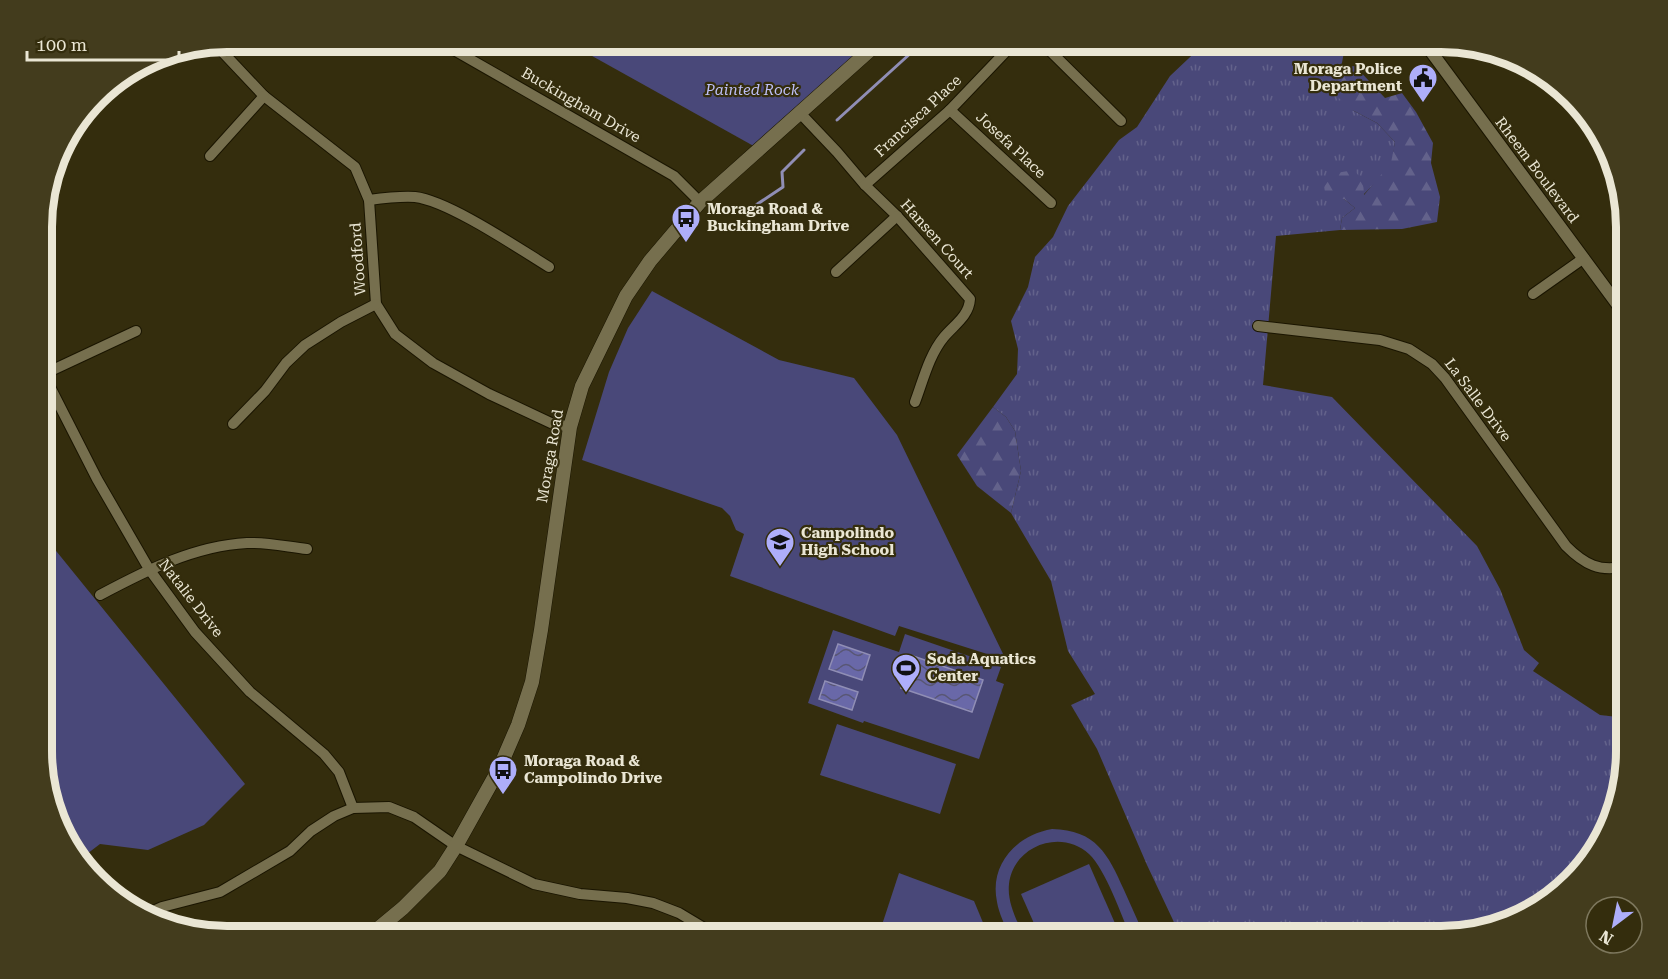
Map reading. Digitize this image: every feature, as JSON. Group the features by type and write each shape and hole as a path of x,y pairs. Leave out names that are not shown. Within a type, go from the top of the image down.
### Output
{"main road":[{"name":"Moraga Road","path":"381,926 440,872 499,769 518,724 532,682 570,427 582,386 626,296 650,261 700,202 867,52"}],"street":[{"name":"Francisca Place","path":"865,185 950,110 1005,52"},
{"path":"1051,52 1121,121"},
{"name":"Rheem Boulevard","path":"1431,52 1615,301"},
{"name":"Woodford","path":"223,53 264,96 356,167 369,200 376,304 395,334 434,363 530,414 550,423 570,427"},
{"name":"Buckingham Drive","path":"459,53 674,176 700,202"},
{"path":"210,156 264,96"},
{"name":"Josefa Place","path":"950,110 1051,203"},
{"name":"Hansen Court","path":"800,112 865,185 897,216 970,300 965,315 943,338 934,352 915,402"},
{"path":"369,200 414,197 429,200 470,220 549,267"},
{"path":"836,272 897,216"},
{"path":"1533,294 1584,258"},
{"path":"233,424 265,391 286,363 305,345 341,322 376,304"},
{"name":"La Salle Drive","path":"1258,326 1380,340 1409,349 1432,364 1445,378 1566,546 1576,556 1594,566 1615,569"},
{"path":"52,370 136,331"},
{"name":"Natalie Drive","path":"52,390 97,479 149,569 195,632 250,692 324,754 339,772 353,808"},
{"path":"100,595 149,569 203,549 261,543 307,549"},
{"path":"155,910 220,892 290,851 311,831 334,816 353,808 389,807 404,812 456,846 534,884 580,894 653,903 679,913 701,926"}],"green space":[{"name":"Painted Rock","path":"867,52 759,149 586,53"},
{"path":"1195,52 1344,52 1341,68 1332,69 1354,111 1377,123 1395,142 1392,163 1379,179 1363,195 1344,199 1355,208 1342,218 1340,230 1276,236 1263,385 1332,397 1477,546 1500,589 1524,650 1539,663 1533,671 1600,715 1615,717 1615,763 1612,786 1602,819 1592,839 1572,867 1556,883 1538,897 1497,917 1452,926 1176,926 1097,749 1071,705 1095,694 1068,651 1051,581 1011,513 1021,471 1015,431 1006,417 993,407 1017,374 1018,349 1011,321 1028,287 1035,257 1053,237 1068,206 1119,140 1137,127 1170,76"},
{"path":"1355,66 1385,98 1402,93 1416,112 1433,143 1431,163 1440,197 1437,222 1402,229 1340,230 1342,218 1355,208 1344,199 1326,198 1324,186 1336,173 1354,170 1363,181 1364,195 1391,163 1395,142 1377,123 1354,111 1333,93 1332,69"},
{"path":"652,291 779,360 854,378 897,435 1006,660 899,626 895,636 730,576 744,534 736,530 730,516 722,508 582,460 609,372 628,328"},
{"path":"993,407 1006,417 1015,431 1021,471 1011,513 977,486 957,455"},
{"path":"52,546 245,784 204,825 148,850 100,844 86,854 82,849 62,808 54,775"},
{"name":"Soda Aquatics Center","path":"833,630 899,652 905,634 1001,667 996,681 1004,684 979,759 864,721 863,723 808,703"},
{"path":"837,724 956,764 940,814 820,775"},
{"path":"1052,829 1067,830 1090,839 1098,846 1112,865 1140,926 1126,926 1107,881 1089,854 1078,846 1065,842 1052,842 1029,851 1012,871 1009,891 1013,911 1019,926 1006,926 997,902 997,875 1008,854 1017,845 1039,832"},
{"path":"1089,864 1116,926 1035,926 1021,894"},
{"path":"899,873 974,901 984,926 882,926"}],"water":[{"path":"838,644 870,655 862,680 829,669"},
{"path":"913,656 983,680 972,712 901,688"},
{"path":"825,681 858,692 852,710 819,699"}],"waterway":[{"path":"837,120 911,52"},
{"path":"744,213 783,187 782,172 804,150"}],"place":[{"name":"Moraga Police Department","path":"1423,104"},
{"name":"Moraga Road & Buckingham Drive","path":"686,244"},
{"name":"Campolindo High School","path":"780,568"},
{"name":"Soda Aquatics Center","path":"906,694"},
{"name":"Moraga Road & Campolindo Drive","path":"503,796"}]}
